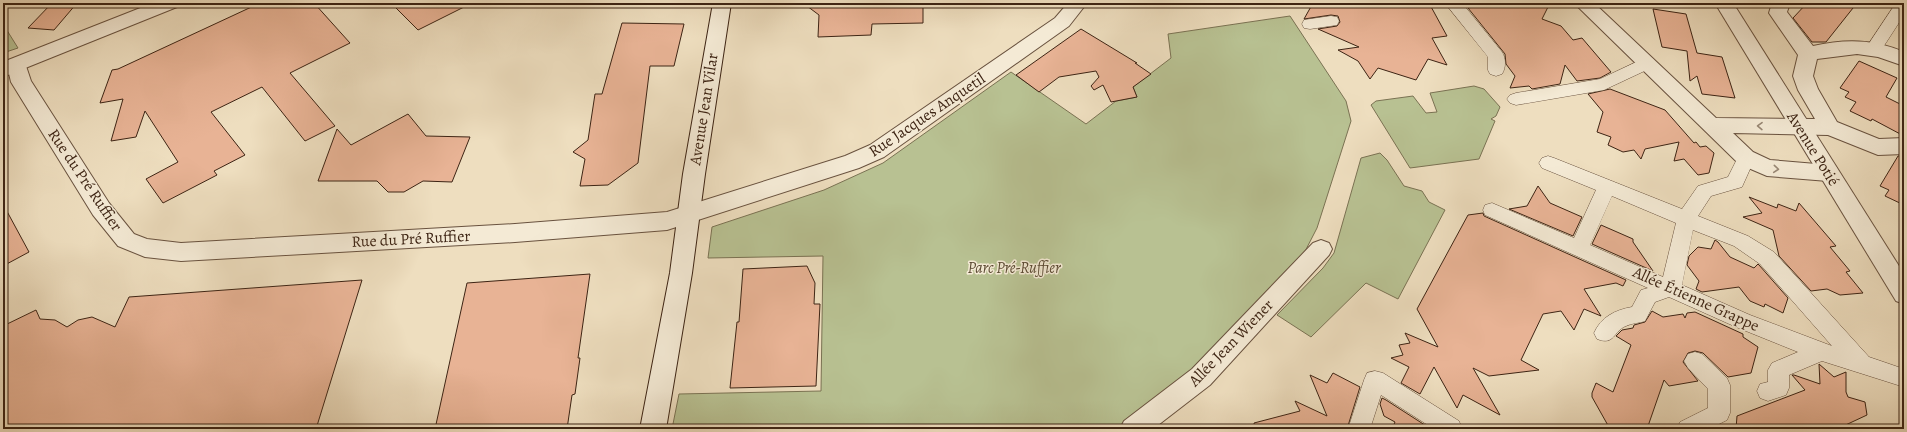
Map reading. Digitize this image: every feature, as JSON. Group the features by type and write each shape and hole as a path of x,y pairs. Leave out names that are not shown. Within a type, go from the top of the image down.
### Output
{"street":[{"path":"10,68 170,3"},
{"name":"Avenue Jean Vilar","path":"688,216 722,3"},
{"name":"Rue Jacques Anquetil","path":"688,216 839,167 878,151 1062,22 1078,3"},
{"path":"1453,3 1496,56 1496,70"},
{"path":"1583,3 1746,158 1767,168 1828,173"},
{"name":"Avenue Potié","path":"1724,3 1799,127 1904,294"},
{"path":"1781,3 1778,13 1808,54 1803,76 1808,90 1830,127"},
{"path":"1874,48 1902,4"},
{"path":"1310,24 1331,21"},
{"path":"1808,54 1835,48 1874,48 1904,60"},
{"path":"1516,99 1604,84 1647,63"},
{"name":"Rue du Pré Ruffier","path":"10,68 21,82 101,209 126,240 145,248 180,252 515,233 640,225 667,222 688,216"},
{"path":"1711,125 1830,127 1878,147 1896,145 1904,146"},
{"path":"1604,333 1620,318 1638,315 1648,296 1671,288 1686,219 1705,191 1735,182 1746,158"},
{"path":"1548,163 1741,241 1767,258 1800,292 1862,365"},
{"path":"1579,248 1607,186"},
{"name":"Allée Étienne Grappe","path":"1492,210 1743,321 1819,351 1904,378"},
{"path":"653,429 681,273 688,216"},
{"name":"Allée Jean Wiener","path":"1138,428 1201,377 1321,248"},
{"path":"1768,391 1778,388 1779,370 1812,356 1819,351"},
{"path":"1688,429 1719,413 1718,385 1695,361"},
{"path":"1358,429 1375,380 1451,428"}],"green space":[{"name":"Parc Pré-Ruffier","path":"1290,16 1346,101 1351,121 1317,228 1298,265 1198,371 1122,429 672,429 679,394 821,391 823,256 708,258 712,227 824,190 883,163 1011,72 1086,124 1116,101 1137,97 1133,87 1171,58 1168,34"},
{"path":"3,24 18,48 3,53"},
{"path":"1474,86 1484,89 1500,107 1496,116 1491,119 1495,121 1479,159 1410,168 1371,105 1376,101 1413,96 1426,113 1437,112 1430,93"},
{"path":"1380,153 1387,160 1404,186 1422,191 1429,202 1445,210 1398,299 1366,283 1311,337 1277,315 1323,268 1334,253 1361,158"}],"building":[{"path":"52,3 77,3 54,30 28,28"},
{"path":"260,3 314,3 350,43 290,73 335,126 305,141 262,87 211,112 245,155 214,171 217,175 163,203 146,179 178,162 145,111 136,137 111,141 123,99 100,103 112,70 118,69"},
{"path":"391,3 472,3 418,30"},
{"path":"803,3 923,3 923,23 872,24 871,35 818,37 819,15"},
{"path":"1313,3 1429,3 1447,36 1432,38 1447,65 1428,59 1416,80 1378,68 1370,79 1358,61 1338,50 1359,47 1318,29 1337,26 1340,22 1338,16 1331,15 1304,19"},
{"path":"1497,3 1550,3 1542,19 1561,26 1573,40 1582,38 1611,72 1600,78 1577,81 1565,65 1560,84 1532,89 1529,86 1510,88 1515,76 1506,64 1505,54 1468,8"},
{"path":"1807,3 1857,3 1826,42 1812,42 1793,18"},
{"path":"1653,9 1686,14 1697,53 1722,57 1735,98 1702,94 1697,76 1690,81 1687,51 1662,47"},
{"path":"622,23 684,24 674,66 650,66 638,163 608,185 580,186 585,159 573,152 588,140 595,94 602,94"},
{"path":"1081,29 1137,63 1135,63 1151,74 1133,87 1137,97 1111,102 1103,85 1094,90 1091,86 1099,77 1096,71 1059,77 1039,92 1016,75"},
{"path":"1859,61 1897,78 1886,97 1904,106 1904,136 1872,119 1871,121 1850,111 1856,102 1845,97 1849,92 1840,88"},
{"path":"1610,89 1665,110 1694,143 1696,142 1700,147 1706,146 1714,153 1709,173 1698,175 1684,159 1674,161 1679,142 1645,149 1641,159 1634,150 1623,152 1608,145 1611,137 1597,132 1603,112 1588,94"},
{"path":"408,114 426,136 470,137 452,182 423,181 404,192 388,192 377,181 318,181 337,129 351,145"},
{"path":"1898,156 1904,156 1904,205 1885,196 1889,190 1880,186"},
{"path":"1538,186 1550,203 1582,217 1573,236 1509,209 1527,206"},
{"path":"1749,197 1777,208 1778,204 1796,211 1799,203 1836,246 1830,247 1850,271 1846,272 1863,293 1840,295 1827,289 1811,291 1779,256 1773,230 1743,217 1762,213"},
{"path":"3,204 29,252 3,266"},
{"path":"1483,213 1484,216 1626,280 1623,286 1616,283 1584,289 1601,316 1584,309 1574,330 1561,311 1543,314 1521,360 1539,370 1489,376 1473,368 1500,415 1463,395 1457,408 1434,367 1420,394 1401,383 1409,367 1391,358 1403,355 1399,345 1410,343 1405,333 1438,347 1417,309 1468,215"},
{"path":"1601,225 1633,239 1633,242 1653,271 1592,244"},
{"path":"1715,240 1730,257 1754,268 1758,264 1759,265 1788,298 1783,313 1765,304 1764,307 1750,301 1739,287 1702,292 1696,289 1699,281 1687,265 1689,256 1698,247 1711,249"},
{"path":"807,266 815,283 814,304 820,304 816,386 730,388 737,322 739,322 743,269"},
{"path":"590,274 578,358 580,358 575,394 572,395 567,429 435,429 467,283"},
{"path":"362,280 316,429 3,429 3,326 36,310 40,319 55,320 67,327 78,320 92,317 115,327 129,297"},
{"path":"1652,311 1663,317 1683,314 1685,318 1687,313 1695,312 1743,334 1743,337 1758,347 1751,373 1728,377 1703,353 1695,351 1688,353 1683,362 1698,381 1669,386 1664,380 1647,429 1610,429 1592,397 1592,393 1596,383 1613,392 1631,345 1616,336 1622,330 1633,328 1634,325 1645,322"},
{"path":"1819,364 1834,377 1846,372 1846,392 1848,397 1865,402 1867,415 1837,429 1736,429 1737,416 1805,390 1792,375 1820,384"},
{"path":"1333,373 1360,387 1347,429 1255,429 1254,423 1300,411 1295,401 1327,416 1310,375 1327,383"},
{"path":"1382,398 1431,429 1392,429 1395,422 1384,416 1380,404"}]}
